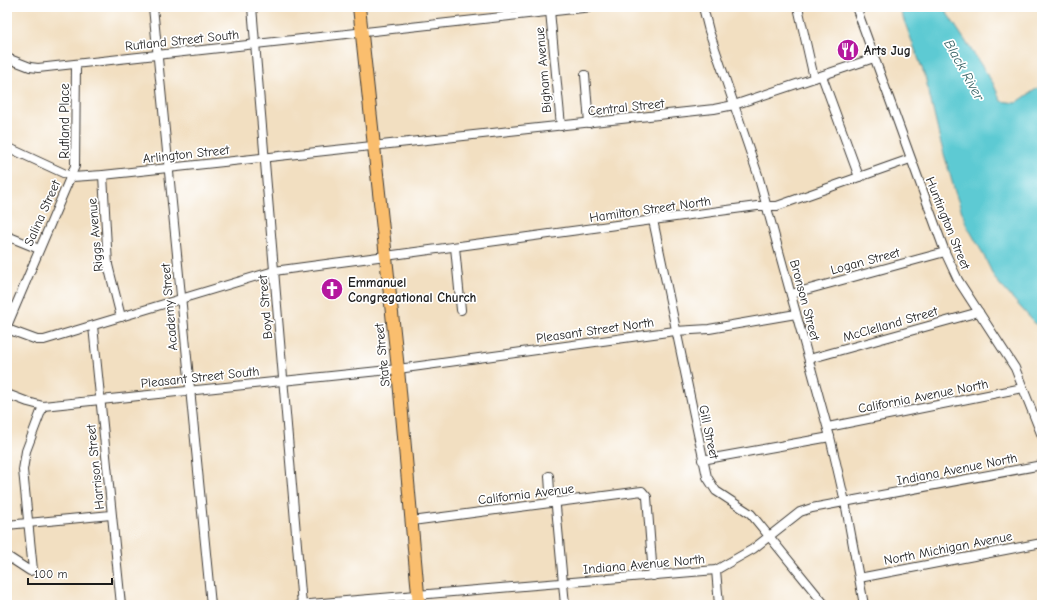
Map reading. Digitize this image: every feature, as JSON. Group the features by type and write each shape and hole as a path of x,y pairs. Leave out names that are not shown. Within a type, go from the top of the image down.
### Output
{"highway":[{"name":"State Street","path":"359,7 398,369 419,600"}],"street":[{"name":"Academy Street","path":"153,7 180,299 211,605"},
{"name":"Boyd Street","path":"252,7 302,605"},
{"path":"507,7 507,16"},
{"name":"Rutland Street South","path":"7,58 34,68 157,56 592,7"},
{"name":"Bronson Street","path":"703,7 768,207 828,427 845,502 864,605"},
{"path":"798,7 818,77 859,177"},
{"name":"Huntington Street","path":"856,7 944,252 958,280 1008,356 1023,388 1042,436"},
{"name":"Bigham Avenue","path":"550,11 561,126"},
{"name":"Central Street","path":"374,147 734,105 874,58"},
{"name":"Rutland Place","path":"72,177 75,166 76,64"},
{"path":"586,75 589,123"},
{"name":"Arlington Street","path":"7,147 72,177 374,147"},
{"name":"Hamilton Street North","path":"7,327 37,340 49,339 274,271 455,248 757,206 777,206 910,159"},
{"name":"Riggs Avenue","path":"103,175 108,265 121,317"},
{"name":"Salina Street","path":"7,327 39,250 72,177"},
{"name":"Gill Street","path":"653,220 702,460 711,486 751,514 825,605"},
{"path":"7,236 39,250"},
{"path":"455,248 461,310"},
{"name":"Logan Street","path":"791,294 944,252"},
{"name":"McClelland Street","path":"809,359 979,312"},
{"name":"Pleasant Street North","path":"398,369 675,331 709,329 796,314"},
{"name":"Harrison Street","path":"93,326 121,605"},
{"name":"Pleasant Street South","path":"7,394 44,406 398,369"},
{"name":"California Avenue North","path":"828,427 1023,388"},
{"path":"7,556 30,571 33,570 23,470 25,457 44,406"},
{"path":"702,460 830,437"},
{"name":"Indiana Avenue North","path":"298,605 419,600 563,583 716,570 753,550 800,512 812,508 1042,465"},
{"path":"549,476 550,491 555,502 565,605"},
{"name":"California Avenue","path":"412,521 644,491 647,497 652,576"},
{"path":"7,525 111,514"},
{"name":"North Michigan Avenue","path":"859,578 1042,543"},
{"path":"716,570 719,605"}],"water":[{"name":"Black River","path":"899,7 943,7 993,83 1001,101 1016,103 1042,85 1042,331 995,279 966,224 940,140 925,76"}],"place":[{"name":"Arts Jug","path":"848,50"},
{"name":"Emmanuel Congregational Church","path":"332,289"}]}
